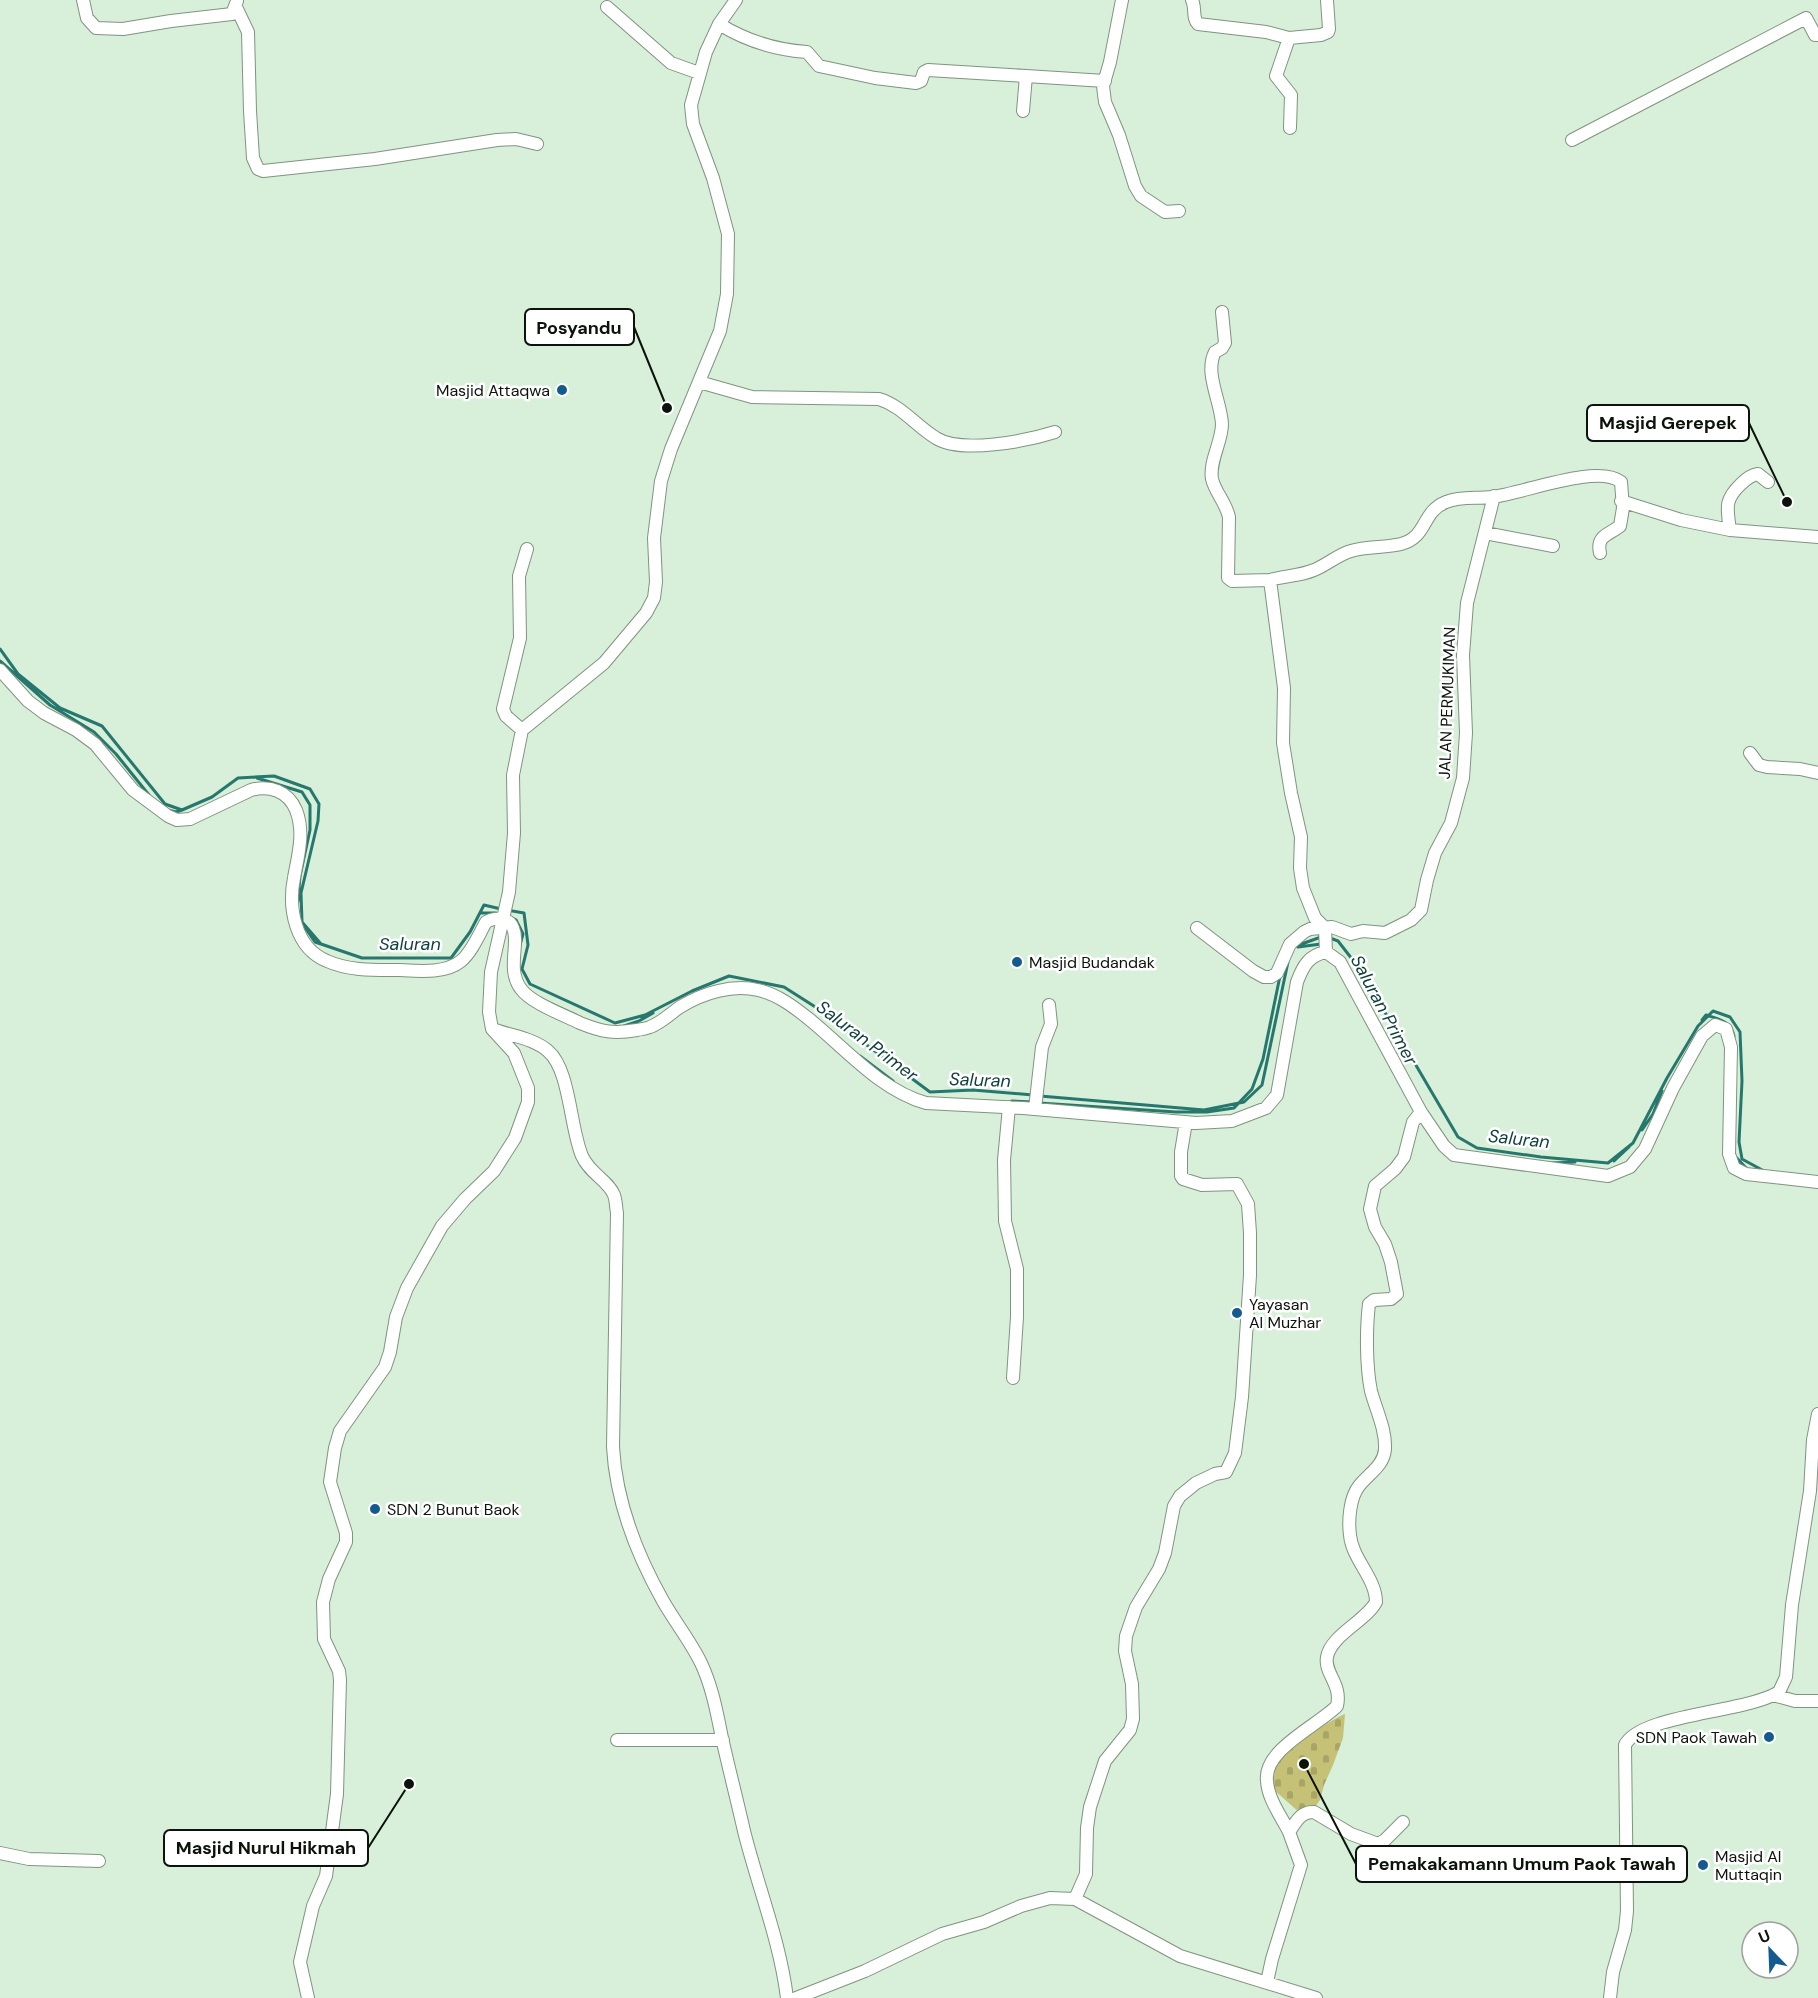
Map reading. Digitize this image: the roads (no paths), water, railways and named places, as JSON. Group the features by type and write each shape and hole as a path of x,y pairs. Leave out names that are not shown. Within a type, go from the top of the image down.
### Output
{"street":[{"path":"83,0 87,18 96,28 123,29 232,14 236,3"},
{"path":"308,1998 300,1962 313,1906 326,1876 337,1794 340,1680 339,1671 324,1639 323,1602 329,1579 346,1542 346,1533 330,1482 331,1466 340,1431 385,1367 396,1317 407,1288 442,1226 465,1199 494,1171 515,1138 528,1102 528,1088 514,1053 492,1029 489,1012 491,972 509,892 514,833 513,775 522,730 604,663 646,613 654,598 656,582 654,538 662,481 671,449 720,331 727,294 728,234 720,201 697,136 691,115 691,105 699,74 719,24 736,0"},
{"path":"1122,0 1105,81 1103,93 1105,102 1119,135 1135,186 1152,205 1165,212 1179,212"},
{"path":"1192,0 1198,24 1266,32 1289,38 1321,35 1328,32 1327,0"},
{"path":"236,3 248,32 254,158 258,169 263,171 375,159 497,140 516,139 537,144"},
{"path":"607,7 671,63 699,74"},
{"path":"1572,140 1806,18 1815,35 1818,35"},
{"path":"719,24 735,34 766,45 790,51 807,52 819,66 875,78 916,83 921,81 924,72 928,70 1105,81"},
{"path":"1289,38 1276,76 1292,95 1290,128"},
{"path":"1023,111 1026,76"},
{"path":"1222,312 1225,343 1215,352 1211,365 1222,425 1212,474 1214,485 1229,517 1228,578 1232,581 1270,580 1312,571 1352,550 1400,544 1418,535 1431,512 1446,502 1464,497 1494,496 1576,476 1620,480 1620,526 1602,536 1599,544 1600,553"},
{"path":"699,382 752,397 879,399 891,403 936,439 956,445 1001,444 1030,440 1055,432"},
{"path":"1730,530 1727,504 1731,493 1755,474 1768,482"},
{"name":"JALAN PERMUKIMAN","path":"1197,928 1253,971 1264,977 1270,977 1277,973 1286,952 1296,937 1310,929 1339,928 1352,934 1363,931 1385,933 1410,920 1421,910 1435,853 1450,823 1463,778 1466,733 1464,655 1467,603 1494,496"},
{"path":"1621,501 1681,520 1730,530 1818,537"},
{"path":"1485,533 1553,546"},
{"path":"522,730 506,716 503,709 520,638 519,576 527,549"},
{"path":"1270,580 1284,688 1283,743 1301,837 1300,868 1303,888 1316,918 1325,930 1326,950 1340,962 1421,1112 1444,1146 1455,1155 1608,1176 1630,1167 1645,1149 1673,1088 1698,1044 1712,1026 1718,1025 1726,1029 1731,1047 1729,1154 1734,1168 1746,1174 1818,1182"},
{"path":"0,670 28,701 95,744 133,790 177,820 190,819 251,790 260,788 283,793 292,802 300,832 300,851 292,895 297,928 310,950 325,961 346,967 372,969 420,971 444,969 461,961 486,922 502,917 509,921 514,930 514,967 517,984 521,990 531,998 595,1029 616,1034 650,1027 683,1005 707,994 733,988 761,990 796,1009 870,1073 913,1100 926,1103 1009,1107 1036,1101 1186,1122 1232,1121 1266,1108 1277,1095 1302,970 1310,958 1326,950"},
{"path":"1750,753 1759,765 1818,773"},
{"path":"1036,1101 1042,1047 1051,1024 1050,1005"},
{"path":"492,1029 536,1043 548,1051 560,1065 581,1155 590,1171 605,1182 614,1194 617,1213 614,1474 627,1524 642,1561 702,1664 715,1706 748,1845 783,1965 787,1998"},
{"path":"1009,1107 1004,1160 1005,1221 1017,1269 1013,1378"},
{"path":"1267,1982 1301,1865 1289,1832 1271,1797 1267,1769 1281,1750 1337,1706 1336,1683 1327,1664 1327,1654 1357,1620 1369,1613 1376,1602 1373,1587 1352,1546 1350,1533 1354,1493 1382,1460 1385,1446 1381,1420 1371,1390 1367,1327 1369,1304 1374,1300 1392,1299 1397,1294 1391,1262 1385,1244 1375,1227 1370,1209 1375,1186 1395,1169 1404,1157 1413,1122 1421,1112"},
{"path":"1075,1899 1086,1874 1090,1807 1106,1761 1130,1730 1133,1719 1132,1684 1125,1651 1126,1636 1136,1607 1159,1569 1165,1552 1174,1506 1180,1496 1196,1483 1215,1474 1226,1472 1235,1453 1242,1397 1250,1275 1248,1204 1237,1184 1202,1185 1183,1179 1181,1152 1186,1122"},
{"path":"1776,1693 1786,1677 1792,1605 1810,1491 1813,1440 1817,1418"},
{"path":"1610,1998 1613,1972 1625,1930 1627,1911 1624,1755 1628,1739 1656,1725 1751,1704 1776,1693 1818,1699"},
{"path":"617,1740 723,1740"},
{"path":"1289,1832 1302,1815 1310,1812 1351,1834 1378,1844 1402,1822"},
{"path":"0,1852 29,1859 99,1861"},
{"path":"796,1998 865,1971 942,1934 984,1922 1021,1906 1050,1898 1075,1899 1180,1956 1316,1998"}],"waterway":[{"name":"Saluran","path":"0,649 18,674 60,708 102,726 165,804 182,810 212,797 238,778 274,776 310,789 319,804 318,821 301,893 302,922 321,944 362,958 451,958 470,932 484,905 501,909"},
{"name":"Saluran Primer","path":"0,661 50,705 94,732 116,754 149,795"},
{"name":"Saluran Primer","path":"257,778 302,792 310,805 310,830 300,876 298,902"},
{"name":"Saluran","path":"168,810 176,812 182,810"},
{"name":"Saluran","path":"507,910 524,913 528,945 522,969 530,984 615,1023 645,1015 692,991 729,976 784,987 817,1008 930,1092 973,1090 1033,1095"},
{"name":"Saluran Primer","path":"480,913 496,913"},
{"name":"Saluran Primer","path":"511,918 516,920 523,934 520,945"},
{"name":"Saluran","path":"302,923 315,942 321,944"},
{"name":"Saluran","path":"1296,946 1321,937"},
{"name":"Saluran","path":"1330,938 1338,941 1359,968 1458,1137 1477,1148 1608,1163 1633,1143 1667,1078 1698,1026 1713,1011 1730,1017 1740,1032 1742,1081 1739,1142 1742,1159 1764,1171"},
{"name":"Saluran Primer","path":"1298,947 1321,944"},
{"name":"Saluran","path":"1040,1096 1204,1110 1244,1102 1262,1085 1288,962"},
{"name":"Saluran","path":"1039,1103 1176,1112 1207,1112 1234,1108 1252,1089 1263,1059 1280,976"},
{"name":"Saluran Primer","path":"552,1004 576,1015"},
{"name":"Saluran Primer","path":"624,1026 653,1013"},
{"name":"Saluran Primer","path":"1702,1020 1706,1015 1723,1021 1730,1027 1734,1036"},
{"name":"Saluran Primer","path":"860,1056 893,1081"},
{"name":"Saluran","path":"1642,1130 1653,1114 1662,1091"},
{"name":"Saluran Primer","path":"1012,1101 1032,1102"},
{"name":"Saluran","path":"1614,1161 1629,1147"},
{"name":"Saluran","path":"1735,1156 1747,1169"},
{"name":"Saluran","path":"1552,1163 1575,1162"}],"place":[{"name":"Masjid Attaqwa","path":"562,390"},
{"name":"Posyandu","path":"667,408"},
{"name":"Masjid Gerepek","path":"1787,502"},
{"name":"Masjid Budandak","path":"1017,962"},
{"name":"Yayasan Al Muzhar","path":"1237,1313"},
{"name":"SDN 2 Bunut Baok","path":"375,1509"},
{"name":"SDN Paok Tawah","path":"1769,1737"},
{"name":"Pemakakamann Umum Paok Tawah","path":"1304,1764"},
{"name":"Masjid Nurul Hikmah","path":"409,1784"},
{"name":"Masjid Al Muttaqin","path":"1703,1865"}]}
